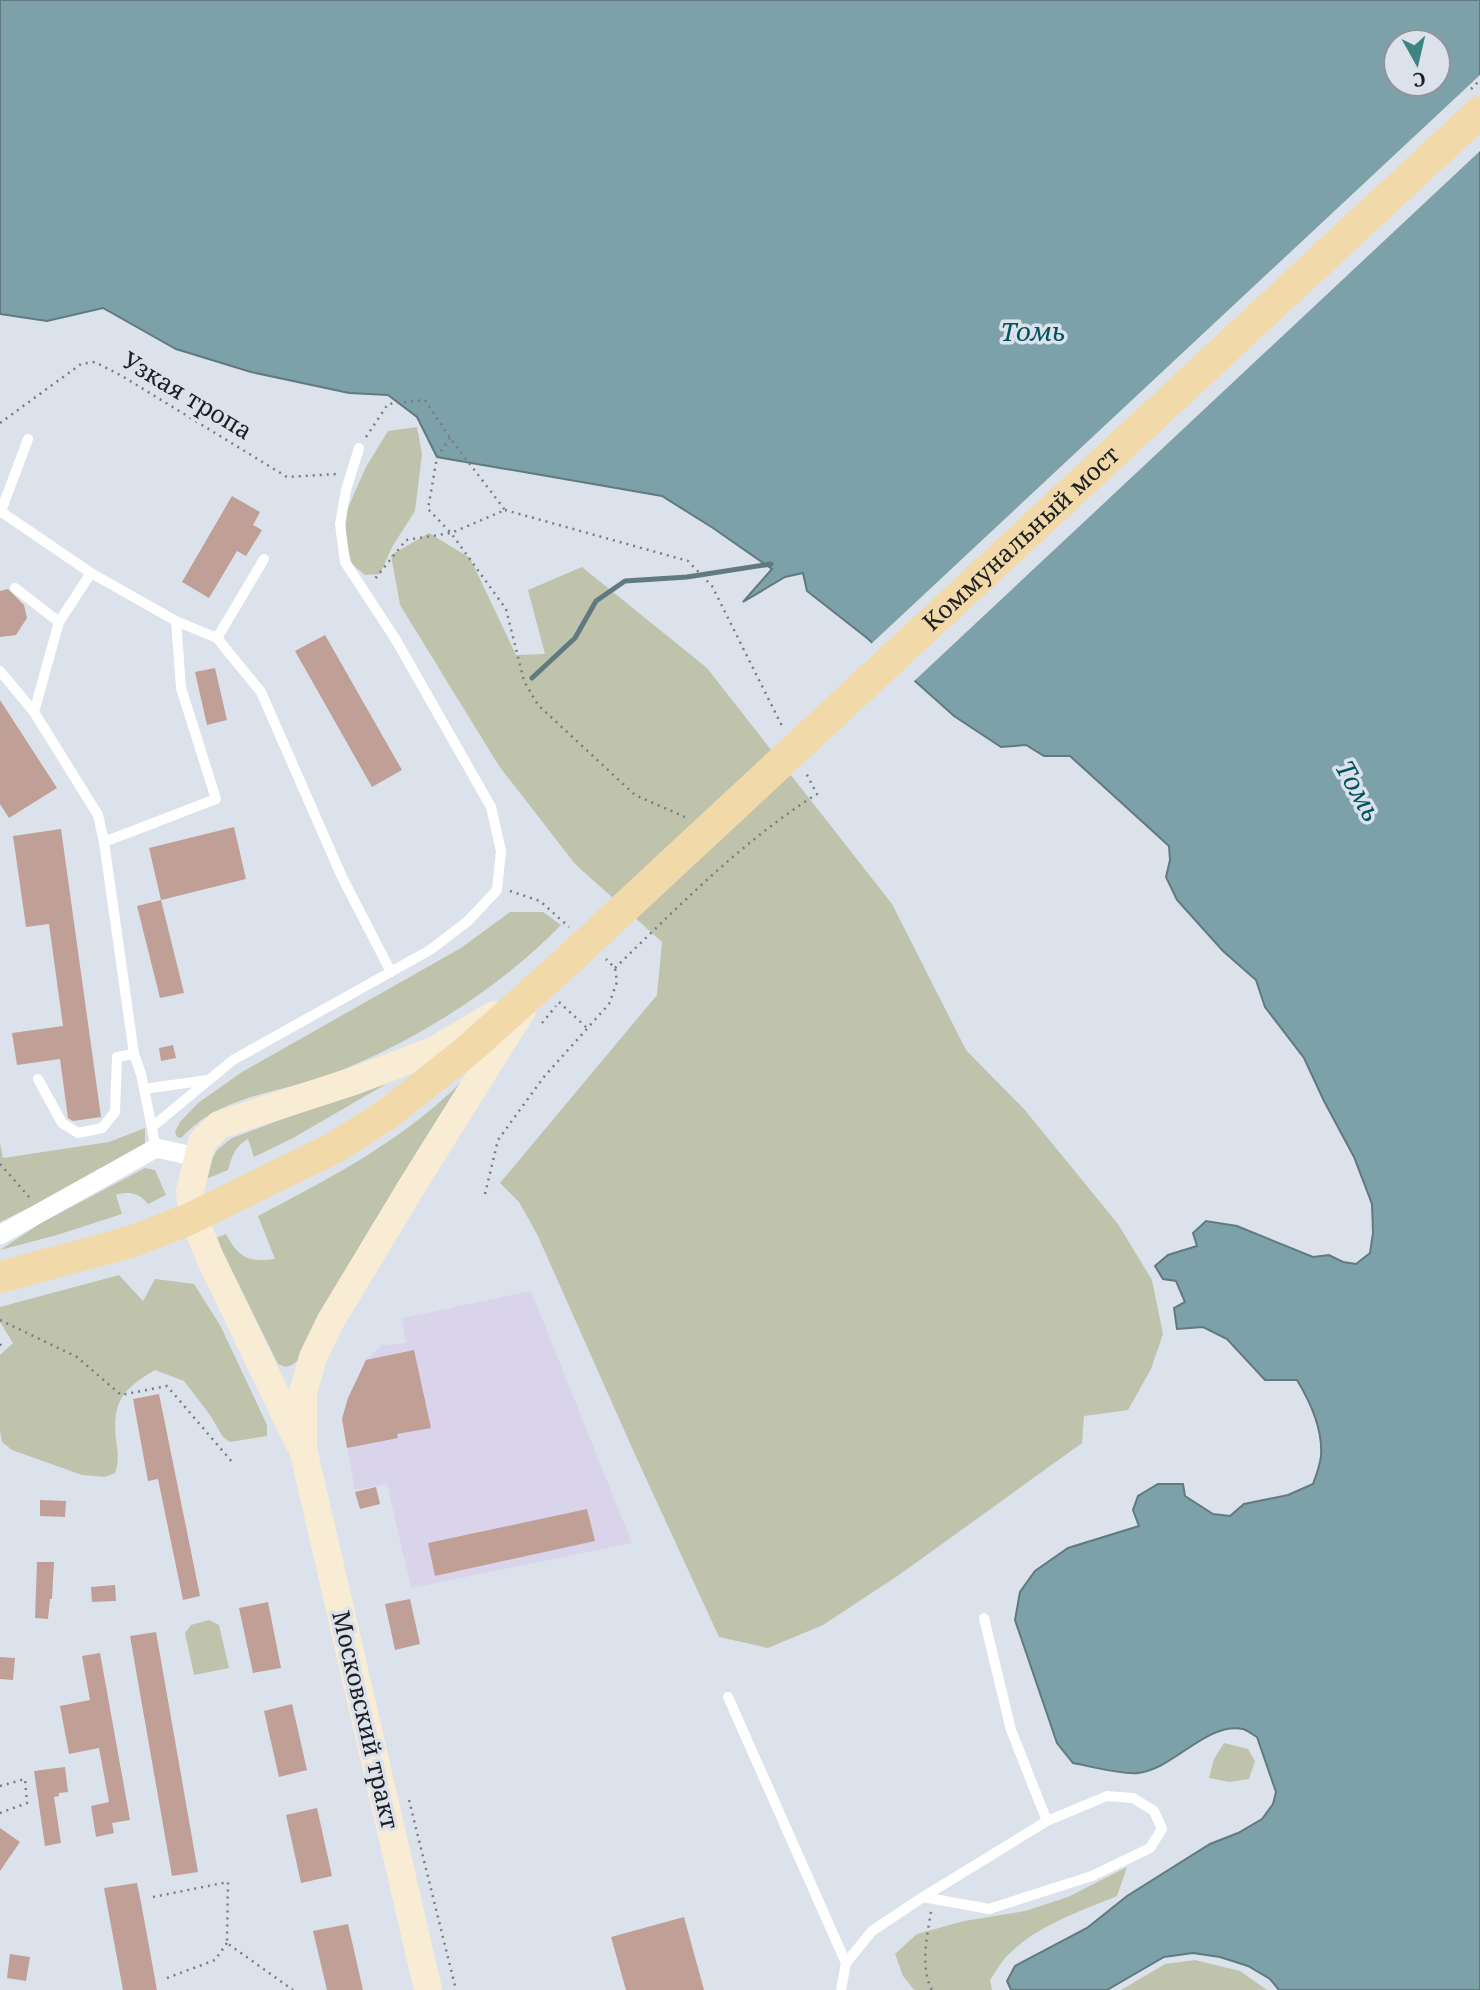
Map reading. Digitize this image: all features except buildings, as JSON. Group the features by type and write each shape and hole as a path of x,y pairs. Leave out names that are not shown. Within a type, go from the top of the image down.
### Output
{"main road":[{"name":"Коммунальный мост","path":"0,1277 130,1241 187,1220 334,1148 386,1115 467,1051 547,996 1480,112"},
{"path":"303,1449 210,1258 192,1213 190,1191 202,1142 219,1125 354,1081 435,1050 547,996"},
{"path":"303,1449 303,1392 313,1357 330,1322 482,1073 547,996"},
{"name":"Московский тракт","path":"303,1449 428,1990"}],"street":[{"path":"0,1235 156,1148 197,1157"}],"lane":[{"path":"28,439 1,511 91,573 176,621 217,638 261,692 342,877 391,972"},
{"path":"152,1127 233,1060 429,950 468,921 497,890 501,851 491,807 397,640 345,562 340,524 359,448"},
{"path":"217,638 264,559"},
{"path":"34,712 59,622 91,573"},
{"path":"15,588 59,622"},
{"path":"104,842 216,799 181,688 176,621"},
{"path":"0,671 34,712 98,815 134,1054 156,1148"},
{"path":"38,1079 62,1123 78,1132 102,1128 115,1112 117,1057 134,1054"},
{"path":"144,1089 208,1080"},
{"path":"984,1618 1011,1730 1047,1821"},
{"path":"728,1697 846,1963"},
{"path":"841,1990 846,1963 872,1931 1047,1821 1107,1796 1133,1798 1154,1811 1161,1829 1150,1848 1092,1876 989,1909 928,1898"}],"path":[{"name":"Узкая тропа","path":"0,423 81,364 95,362 287,477 351,473"},
{"path":"359,448 388,404 425,400 450,438 505,510 688,561 712,586 786,733"},
{"path":"450,438 437,457 428,509 450,533 506,610 524,681 538,705 635,795 688,819"},
{"path":"364,592 406,540 450,533 505,510"},
{"path":"615,968 724,862 783,816 817,794 804,770"},
{"path":"497,886 540,901 578,934"},
{"path":"485,1194 498,1140 543,1078 610,1004 617,982 615,968 606,959"},
{"path":"542,1023 547,996 565,980"},
{"path":"547,996 587,1029"},
{"path":"0,1164 41,1211"},
{"path":"0,1320 77,1357 121,1395 167,1385 233,1463"},
{"path":"0,1786 25,1779 27,1803 0,1813"},
{"path":"409,1800 456,1990"},
{"path":"153,1897 228,1882 227,1943 215,1960 167,1978"},
{"path":"928,1898 926,1945 928,1982 932,1990"},
{"path":"227,1943 293,1990"}],"shaded area":[{"path":"531,1291 632,1543 411,1588 387,1484 355,1490 342,1419 348,1398 366,1360 382,1345 406,1343 402,1318"}],"green space":[{"path":"417,427 422,454 415,511 392,547 380,574 365,575 352,564 345,538 347,510 366,467 388,431"},
{"path":"429,533 470,558 516,655 545,654 528,590 582,567 707,668 892,904 966,1050 1024,1109 1118,1224 1152,1280 1163,1334 1151,1369 1128,1410 1084,1416 1082,1443 899,1575 823,1625 768,1648 719,1637 537,1234 519,1202 500,1183 657,995 662,942 575,864 499,766 400,605 391,555"},
{"path":"510,912 543,912 561,925 511,970 454,1012 424,1030 362,1062 311,1081 233,1104 197,1123 181,1138 177,1137 175,1132 180,1122 198,1103 242,1072 461,948"},
{"path":"468,1075 302,1357 292,1365 285,1367 278,1364 216,1238 226,1234 245,1257 258,1260 275,1259 258,1216 342,1170 395,1137 445,1098"},
{"path":"386,1084 293,1138 254,1157 248,1139 235,1152 228,1170 206,1179 208,1165 217,1150 232,1138 325,1103"},
{"path":"145,1128 145,1147 0,1222 0,1143 3,1158 109,1142"},
{"path":"145,1168 155,1170 166,1195 148,1204 134,1194 116,1195 122,1214 0,1250 41,1223"},
{"path":"119,1275 143,1301 155,1279 194,1284 220,1325 267,1425 267,1436 230,1442 223,1437 184,1381 155,1370 135,1383 118,1406 115,1427 118,1461 115,1473 105,1477 82,1475 12,1450 2,1442 0,1355 13,1343 0,1322 0,1307"},
{"path":"209,1620 219,1625 229,1668 194,1675 185,1633 191,1625"},
{"path":"1224,1743 1248,1749 1255,1761 1249,1779 1229,1782 1209,1778 1214,1759"},
{"path":"1127,1867 1117,1896 1044,1928 1018,1946 990,1980 992,1990 914,1990 903,1976 895,1954 917,1934 964,1921 1025,1911 1068,1897"},
{"path":"1195,1960 1240,1971 1267,1990 1121,1990 1165,1964"}],"water":[{"name":"Томь","path":"0,0 1480,0 1480,1990 1279,1990 1270,1979 1248,1966 1220,1957 1193,1953 1164,1957 1107,1990 1011,1990 1007,1981 1015,1966 1087,1928 1127,1896 1210,1844 1238,1833 1262,1819 1273,1804 1276,1792 1257,1737 1243,1729 1216,1732 1151,1770 1138,1773 1115,1772 1073,1763 1057,1743 1015,1620 1020,1592 1035,1571 1068,1548 1139,1526 1133,1510 1138,1496 1158,1484 1183,1484 1185,1496 1213,1514 1230,1516 1244,1504 1288,1495 1313,1484 1320,1459 1320,1436 1311,1407 1297,1380 1265,1380 1227,1339 1203,1327 1177,1329 1174,1308 1185,1302 1176,1281 1163,1279 1155,1266 1168,1255 1197,1246 1193,1233 1206,1221 1237,1226 1313,1257 1329,1255 1343,1262 1356,1264 1370,1253 1373,1233 1372,1204 1354,1157 1304,1058 1265,1007 1256,980 1223,951 1177,900 1166,877 1170,860 1169,846 1070,756 1044,756 1026,745 1001,747 954,716 867,638 807,591 803,573 785,577 743,602 772,569 662,496 437,457 417,417 388,395 349,393 251,372 176,349 103,308 47,321 0,314"}],"pier":[{"path":"1480,75 1480,151 912,683 870,645"}],"waterway":[{"path":"532,678 575,638 596,601 625,581 687,577 771,564"}]}
